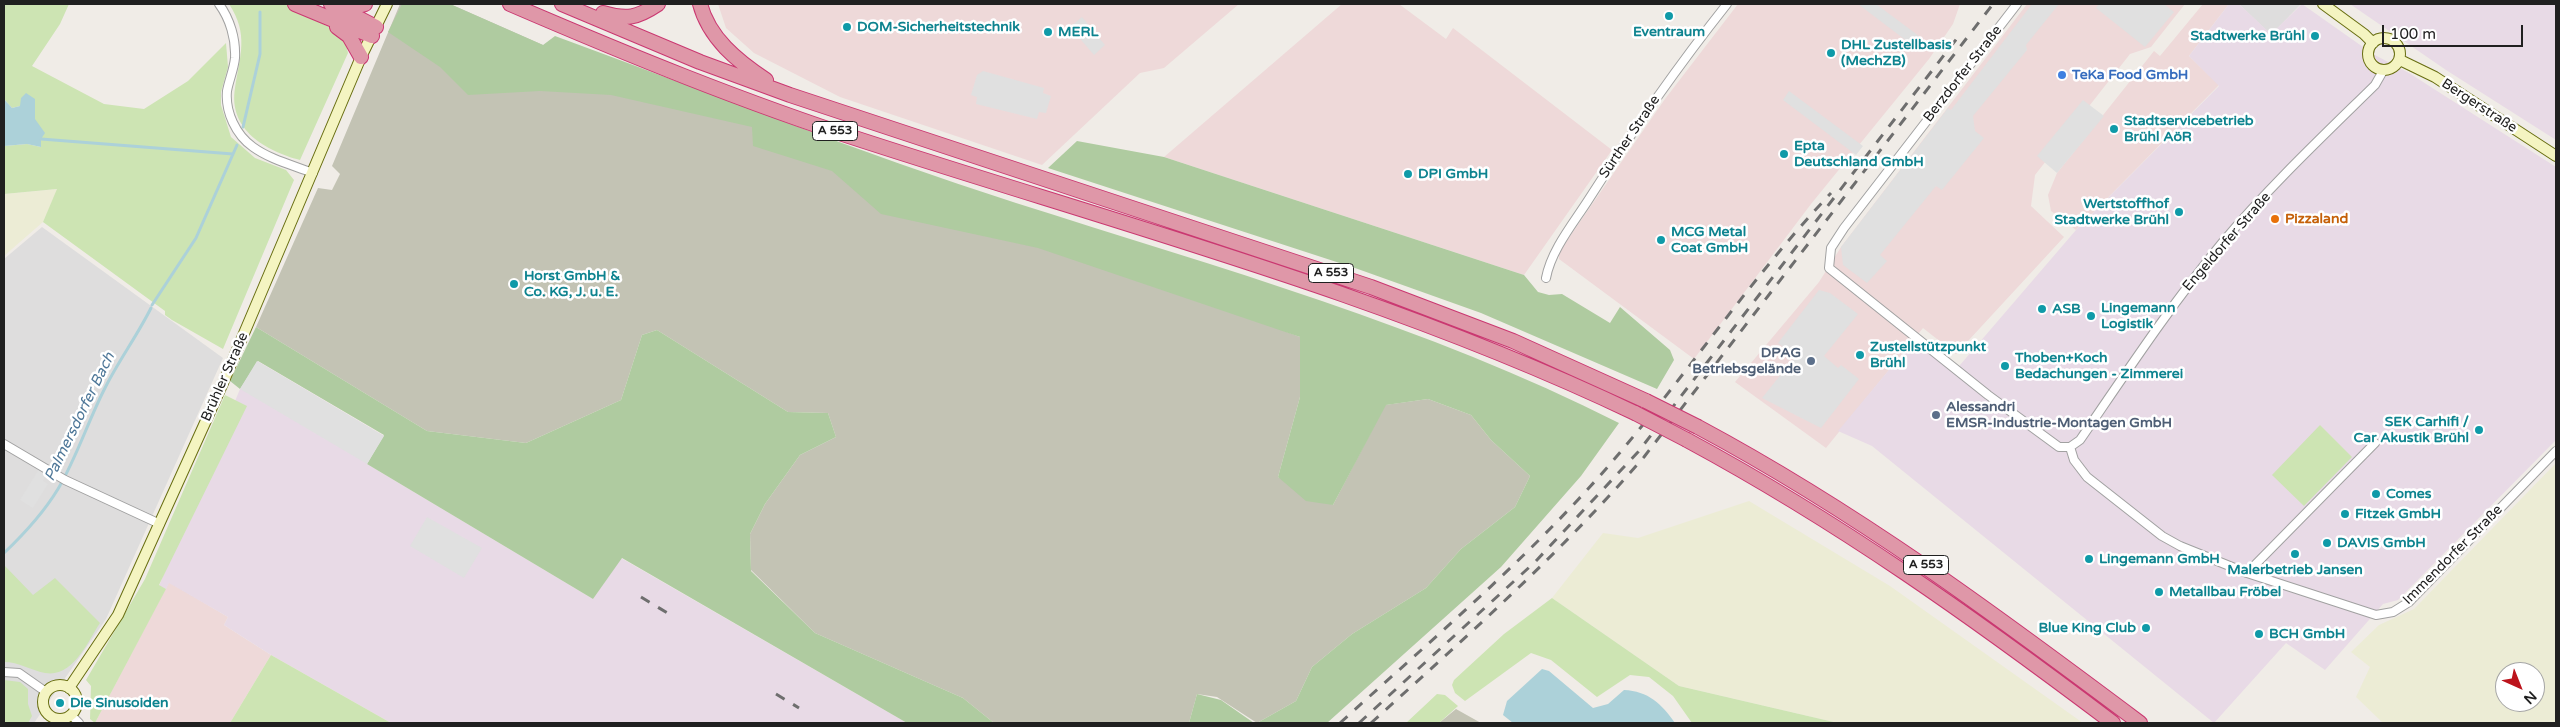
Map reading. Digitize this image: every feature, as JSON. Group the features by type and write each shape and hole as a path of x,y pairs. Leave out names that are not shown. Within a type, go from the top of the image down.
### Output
{"highway":[{"path":"295,4 324,18 349,36 362,57"},
{"path":"331,4 344,10 374,32"},
{"path":"344,10 364,4"},
{"name":"A 553","path":"510,4 638,59 860,140 1232,258 1393,312 1524,363 1635,413 1790,497 1888,559 1990,631 2113,723"},
{"name":"A 553","path":"562,4 700,62 790,95 1371,287 1513,341 1646,401 1698,427 1792,479 1897,545 1995,614 2140,723"},
{"path":"575,4 620,18 642,15 658,4"},
{"path":"700,4 716,39 749,69 790,95"},
{"path":"324,18 374,32"}],"main road":[{"name":"Brühler Straße","path":"69,688 118,615 160,524 362,57 387,4"},
{"path":"2323,4 2364,34 2372,43"},
{"path":"2383,38 2395,42 2400,51 2400,60 2395,67 2382,70 2372,65 2368,54 2372,43 2383,38"},
{"name":"Bergerstraße","path":"2400,60 2435,77 2556,156"},
{"path":"59,685 69,688 77,701 71,715 60,719 48,720 44,707 46,692 59,685"}],"street":[{"path":"219,4 227,14 231,26 235,57 227,92 231,121 244,140 266,156 312,173"},
{"name":"Sürther Straße","path":"1546,278 1552,258 1615,158 1652,103 1727,4"},
{"name":"Berzdorfer Straße","path":"2017,4 1844,228 1831,248 1829,268 2050,443 2059,447 2070,447"},
{"name":"Engeldorfer Straße","path":"2070,447 2080,440 2173,305 2223,242 2284,176 2375,85 2382,70"},
{"path":"2247,573 2375,443"},
{"path":"4,444 62,478 160,524"},
{"name":"Immendorfer Straße","path":"2070,447 2074,460 2087,477 2160,535 2180,546 2247,573 2376,615 2393,612 2409,602 2556,451"},
{"path":"4,672 19,673 46,692"},
{"path":"71,715 79,723"}],"shaded area":[{"path":"400,4 450,4 543,45 1300,337 1300,397 1278,477 1333,505 1385,405 1428,399 1471,415 1491,440 1530,476 1515,507 1461,549 1426,588 1352,634 1312,667 1296,701 1257,723 1217,697 1197,694 1189,723 994,723 963,698 815,633 751,570 750,534 765,504 800,455 836,437 828,413 788,412 657,330 642,335 621,400 526,443 427,431 256,327 318,188 332,190 340,174 332,166"},
{"path":"718,4 1239,4 1164,68 1140,73 1042,165 840,97 754,53 726,28"},
{"path":"1342,4 1399,4 1446,39 1453,28 1612,150 1524,275 1164,157"},
{"path":"1738,4 1960,4 1953,24 1929,59 1811,204 1694,359 1559,259 1559,252 1665,99"},
{"path":"1858,4 1876,4 1923,39 1916,48"},
{"path":"2027,4 2185,4 2151,47 2130,54 2035,175 2031,206 2064,237 1956,354 1923,328 1826,448 1735,382 1819,282 1841,247"},
{"path":"2032,4 2059,4 2026,45 2027,50 1973,116 1975,131 1984,138 1942,190 1936,186 1880,255 1887,261 1867,283 1843,265 1841,247 1948,108 1951,110"},
{"path":"2099,4 2164,4 2174,12 2145,47 2096,8"},
{"path":"2203,4 2229,4 2189,56 2219,85 2076,230 2051,211 2048,195 2057,173 2154,51 2160,56"},
{"path":"2229,4 2239,4 2271,34 2302,4 2373,54 2409,73 2556,167 2556,440 2398,600 2383,604 2325,670 2286,643 2214,723 1872,446 1838,431 1913,341 1954,372 2076,230 2219,86 2189,56"},
{"path":"2239,4 2301,4 2271,35"},
{"path":"2350,4 2556,4 2556,140 2446,70"},
{"path":"1082,17 1105,45 1094,55 1070,27"},
{"path":"983,71 1044,88 1043,93 1051,96 1046,113 1039,112 1037,119 976,104 977,97 971,95 977,75"},
{"path":"1789,91 1863,146 1856,155 1783,100"},
{"path":"2083,100 2104,116 2057,173 2037,156"},
{"path":"42,227 223,358 106,619 34,723 4,723 4,259"},
{"name":"DPAG Betriebsgelände","path":"1819,290 1830,293 1858,314 1824,356 1838,368 1841,365 1859,379 1821,428 1762,398 1795,357 1778,343"},
{"path":"257,361 384,436 367,464 593,599 621,558 907,723 391,723 271,655 224,625 228,617 169,583 166,589 159,586 240,389"},
{"path":"257,361 384,436 367,464 240,389"},
{"path":"39,469 47,473 43,481 48,484 33,508 20,500"},
{"path":"427,517 482,548 464,578 410,546"},
{"path":"169,582 228,617 224,625 271,655 230,723 95,723"},
{"path":"1456,709 1481,723 1439,723"}],"green space":[{"path":"4,4 69,4 60,24 32,66 104,104 144,109 188,81 226,43 228,67 221,92 221,105 231,137 255,158 286,170 294,180 223,349 172,320 165,315 165,311 43,222 57,189 4,194 4,146 27,144 41,147 20,106 12,108 4,99"},
{"path":"229,4 285,4 344,35 348,53 300,160 275,151 263,144 252,136 237,116 234,103 241,55 241,35 239,25"},
{"path":"402,4 450,4 543,45 555,36 900,164 1322,301 1398,328 1546,388 1619,423 1581,476 1501,567 1327,723 1257,723 1296,701 1312,667 1352,634 1426,588 1461,549 1515,507 1530,476 1491,440 1471,415 1428,399 1386,405 1333,505 1306,501 1278,477 1300,397 1300,337 1038,248 881,214 832,171 753,146 752,127 611,95 540,91 468,95 440,67 388,32"},
{"path":"1077,141 1164,157 1524,275 1538,292 1549,295 1562,294 1610,323 1620,307 1670,350 1674,360 1657,389 1481,313 1355,268 1048,168"},
{"path":"58,189 43,222 4,256 4,194"},
{"path":"256,327 427,431 526,443 621,400 642,335 657,330 788,412 828,413 836,437 800,455 765,504 750,534 751,571 815,633 963,698 994,723 907,723 622,558 593,599 367,464 384,435 258,361 240,389 230,381"},
{"path":"225,395 247,406 159,585 166,589 95,723 90,719 91,686 86,680 145,579"},
{"path":"2320,425 2352,457 2304,506 2272,475"},
{"path":"2556,463 2556,723 2383,723 2356,697 2370,667 2351,652 2379,625 2414,609"},
{"path":"1749,501 1890,586 2083,723 1838,723 1679,686 1552,598 1603,533 1638,538"},
{"path":"4,565 33,595 55,578 100,623 85,648 72,664 64,670 55,673 45,673 15,663 4,662"},
{"path":"1552,598 1679,686 1838,723 1692,723 1673,696 1649,677 1630,675 1597,697 1551,660 1531,653 1465,701 1455,693 1452,685 1454,680 1504,634"},
{"path":"271,655 391,723 230,723"},
{"path":"4,680 20,682 28,689 28,704 32,716 28,723 4,723"},
{"path":"1197,694 1221,700 1254,723 1189,723"},
{"path":"1437,694 1445,695 1458,706 1439,723 1406,723"}],"water":[{"path":"26,93 35,99 35,119 45,133 41,139 41,147 27,144 4,146 4,99 12,108 20,106 21,98"},
{"path":"1542,669 1549,671 1593,708 1608,704 1624,690 1633,691 1654,700 1675,723 1513,723 1503,715 1507,701"}],"waterway":[{"name":"Palmersdorfer Bach","path":"243,127 260,54 260,12"},
{"path":"41,139 233,154"},
{"name":"Palmersdorfer Bach","path":"152,305 196,238 237,145"},
{"name":"Palmersdorfer Bach","path":"4,553 33,523 58,489 105,388 151,308"}],"railway":[{"path":"1371,723 1477,627 1579,528 1644,457 1993,4"},
{"path":"1359,723 1535,562 1638,452 1958,37"},
{"path":"1340,723 1504,574 1567,512 1627,444 1770,263 1831,193"},
{"path":"641,597 669,614"},
{"path":"776,694 799,708"}],"place":[{"name":"Eventraum","path":"1669,16"},
{"name":"DOM-Sicherheitstechnik","path":"847,27"},
{"name":"MERL","path":"1048,32"},
{"name":"Stadtwerke Brühl","path":"2315,36"},
{"name":"DHL Zustellbasis (MechZB)","path":"1831,53"},
{"name":"TeKa Food GmbH","path":"2062,75"},
{"name":"Stadtservicebetrieb Brühl AöR","path":"2114,129"},
{"name":"Epta Deutschland GmbH","path":"1784,154"},
{"name":"DPI GmbH","path":"1408,174"},
{"name":"Wertstoffhof Stadtwerke Brühl","path":"2179,212"},
{"name":"Pizzaland","path":"2275,219"},
{"name":"MCG Metal Coat GmbH","path":"1661,240"},
{"name":"Horst GmbH & Co. KG, J. u. E.","path":"514,284"},
{"name":"ASB","path":"2042,309"},
{"name":"Lingemann Logistik","path":"2091,316"},
{"name":"Zustellstützpunkt Brühl","path":"1860,355"},
{"name":"DPAG Betriebsgelände","path":"1811,361"},
{"name":"Thoben+Koch Bedachungen - Zimmerei","path":"2005,366"},
{"name":"Alessandri EMSR-Industrie-Montagen GmbH","path":"1936,415"},
{"name":"SEK Carhifi / Car Akustik Brühl","path":"2479,430"},
{"name":"Comes","path":"2376,494"},
{"name":"Fitzek GmbH","path":"2345,514"},
{"name":"DAVIS GmbH","path":"2327,543"},
{"name":"Malerbetrieb Jansen","path":"2295,554"},
{"name":"Lingemann GmbH","path":"2089,559"},
{"name":"Metallbau Fröbel","path":"2159,592"},
{"name":"Blue King Club","path":"2146,628"},
{"name":"BCH GmbH","path":"2259,634"},
{"name":"Die Sinusoiden","path":"60,703"}]}
